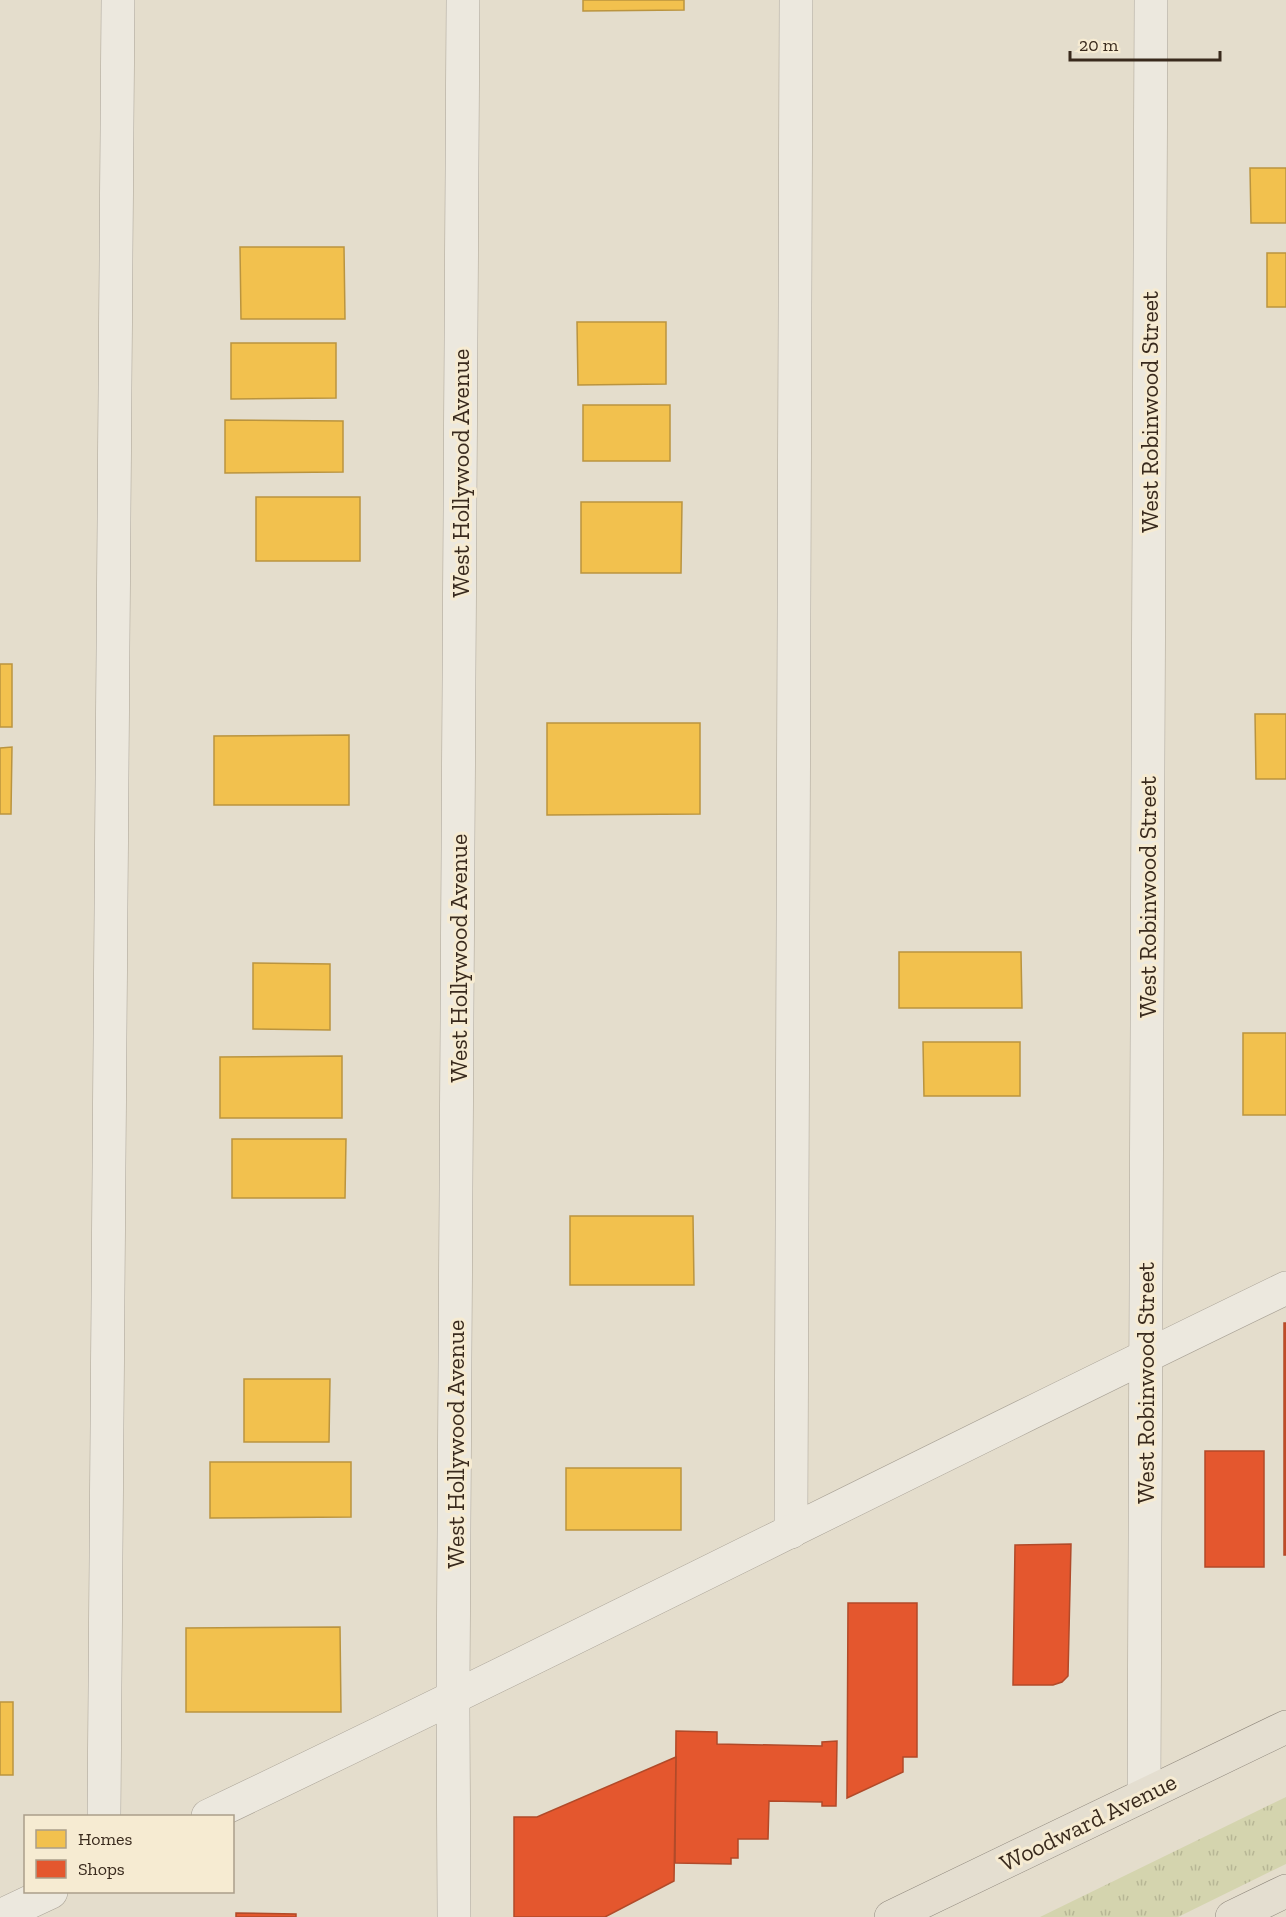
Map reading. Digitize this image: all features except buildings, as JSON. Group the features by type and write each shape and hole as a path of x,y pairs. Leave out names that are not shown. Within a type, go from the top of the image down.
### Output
{"main road":[{"name":"Woodward Avenue","path":"891,1917 1286,1727"},
{"path":"1232,1917 1286,1891"}],"street":[{"path":"104,1815 118,0"},
{"name":"West Hollywood Avenue","path":"454,1917 453,1700 463,0"},
{"path":"791,1532 796,0"},
{"name":"West Robinwood Street","path":"1144,1795 1151,0"},
{"path":"210,1815 453,1700 1286,1288"},
{"path":"0,1916 49,1893"}],"green space":[{"path":"1286,1797 1286,1864 1178,1917 1040,1917"}]}
